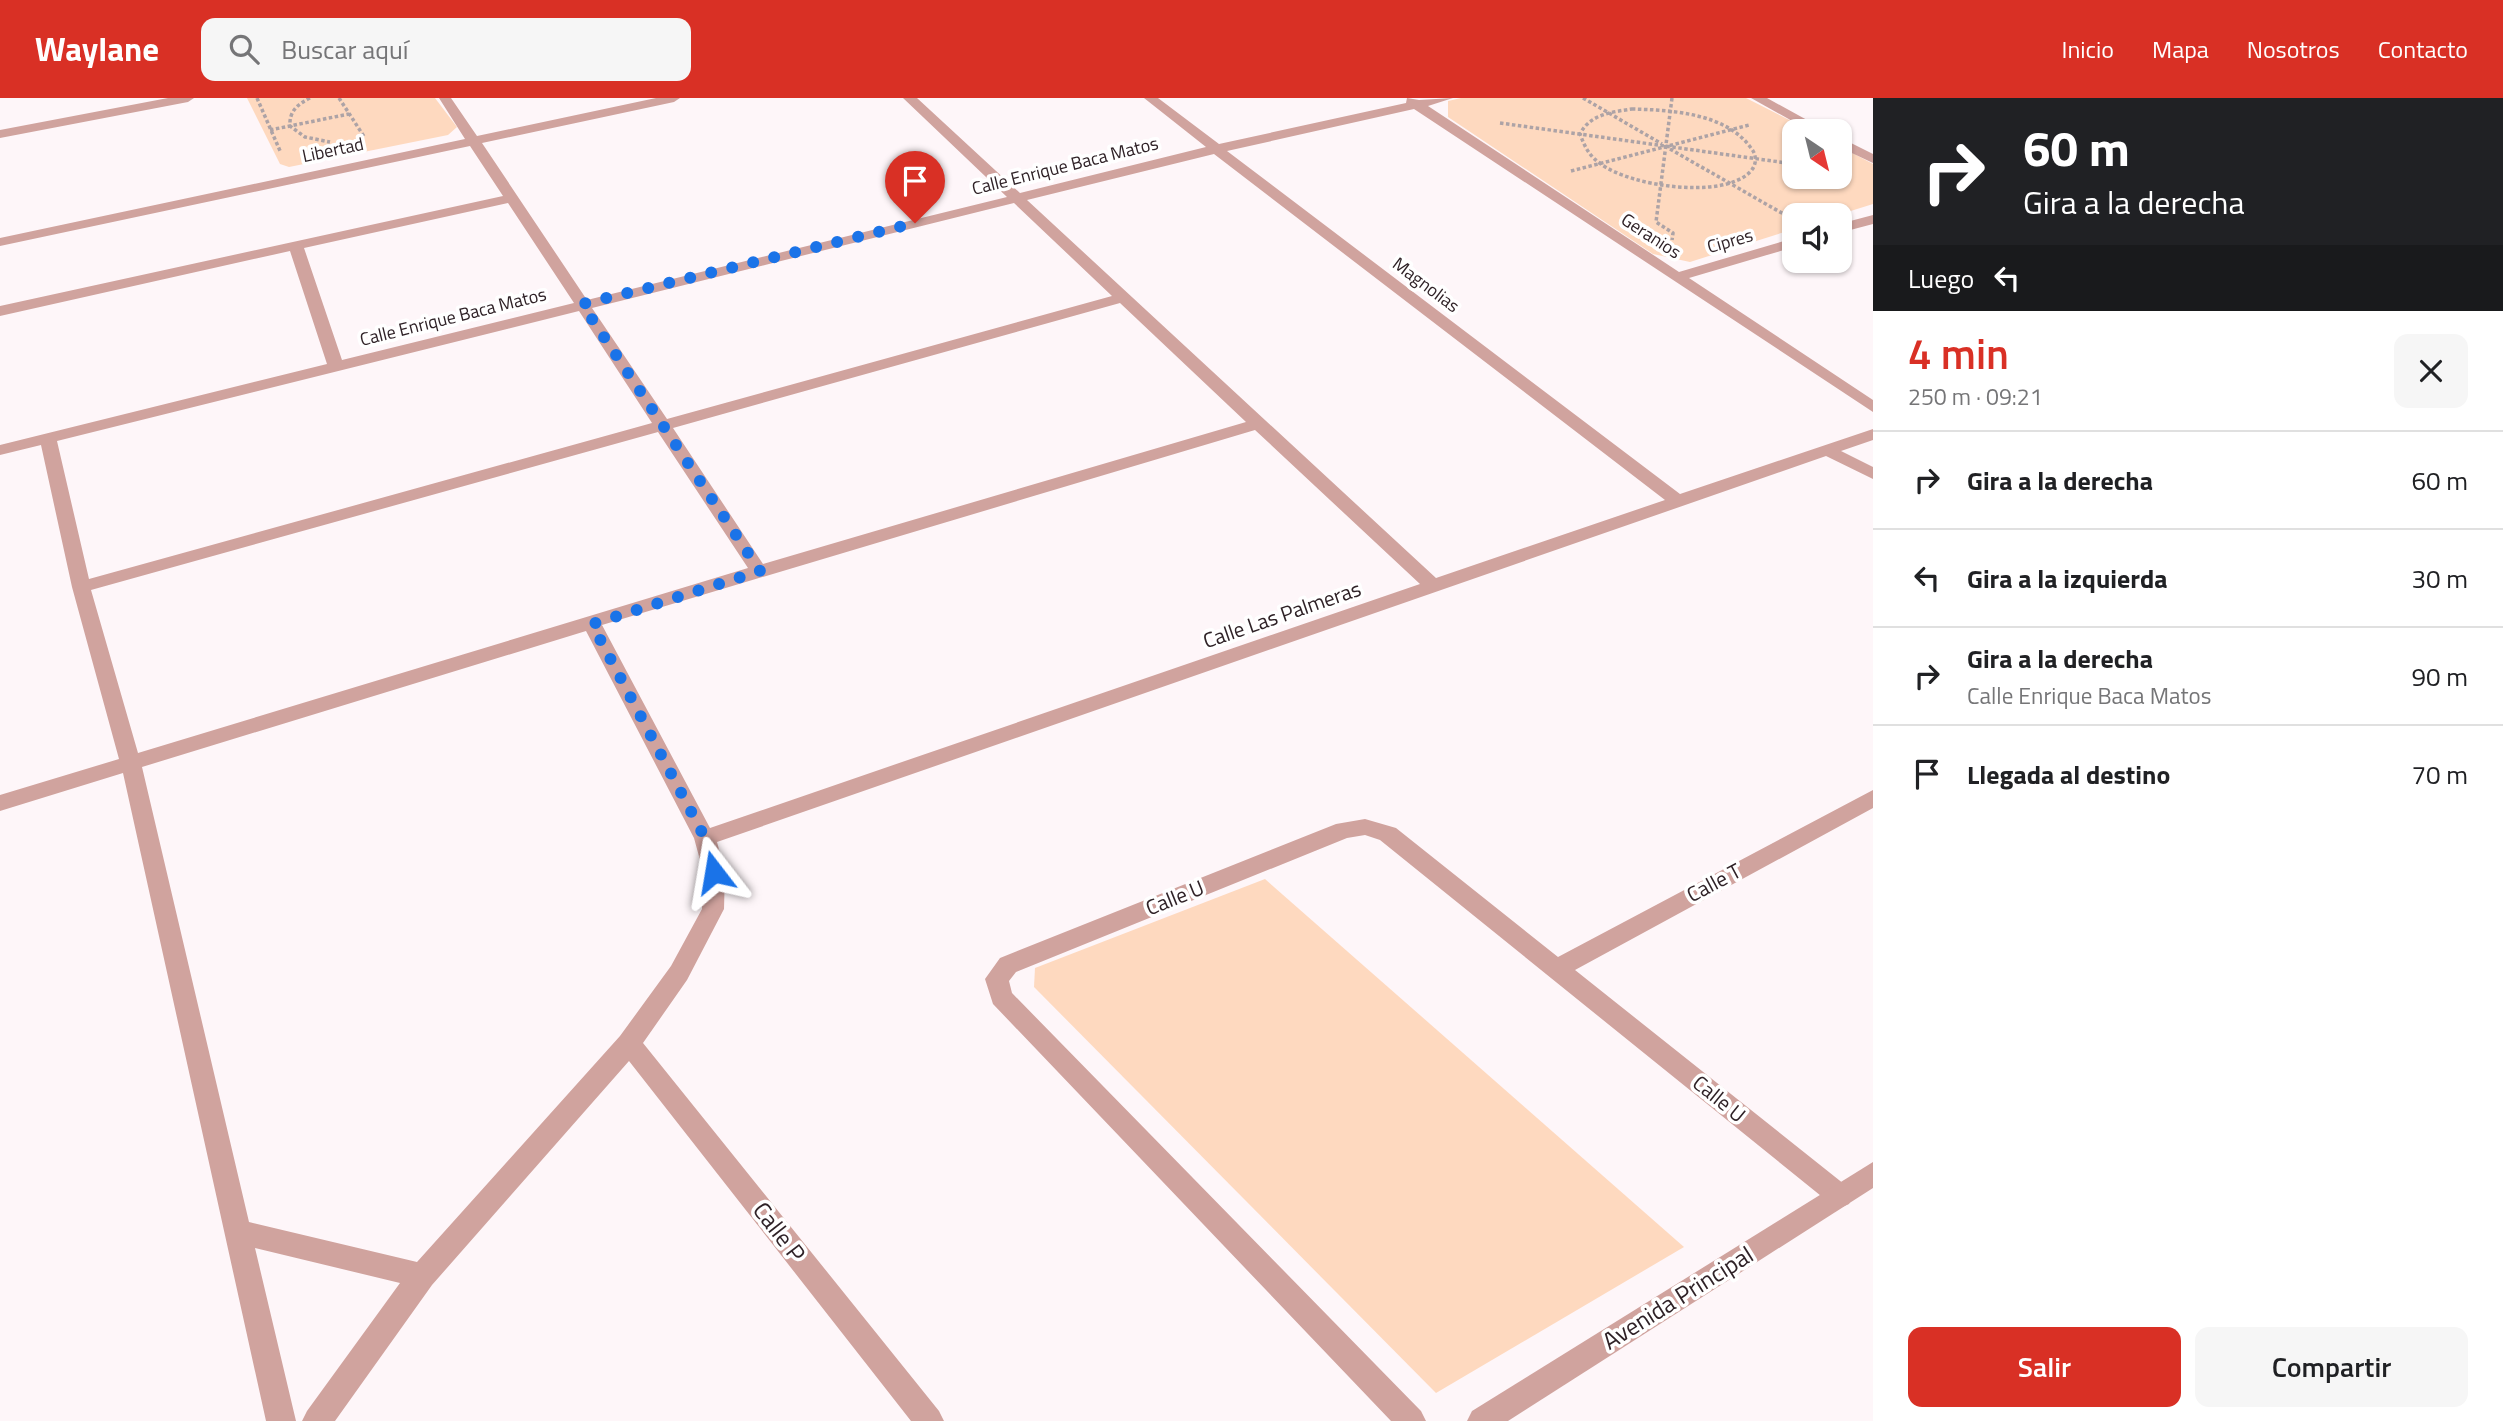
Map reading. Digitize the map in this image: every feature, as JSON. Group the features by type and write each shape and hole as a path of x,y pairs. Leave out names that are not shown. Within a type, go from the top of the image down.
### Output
{"street":[{"path":"0,134 188,98"},
{"path":"445,98 760,571"},
{"name":"Libertad","path":"0,242 674,98"},
{"path":"909,98 1434,587"},
{"name":"Magnolias","path":"1150,98 1679,502"},
{"name":"Calle Enrique Baca Matos","path":"0,450 1216,149 1412,102 1447,98"},
{"path":"1756,98 1797,119"},
{"name":"Geranios","path":"1412,102 1873,408"},
{"path":"1852,148 1873,159"},
{"path":"0,311 511,198"},
{"path":"1852,225 1873,219"},
{"name":"Cipres","path":"1677,277 1782,246"},
{"path":"296,247 336,366"},
{"path":"81,587 1125,297"},
{"path":"0,803 760,571 1260,424"},
{"name":"Calle Las Palmeras","path":"705,838 1873,434"},
{"path":"48,439 81,587 131,764 281,1421"},
{"path":"1827,450 1873,474"},
{"path":"317,1421 422,1276 629,1043 679,973 713,909 714,872 705,838 592,624"},
{"name":"Calle T","path":"1556,969 1873,798"},
{"name":"Calle U","path":"1412,1421 1001,996 997,979 1008,965 1344,830 1365,827 1388,834 1840,1196"},
{"name":"Calle P","path":"629,1043 929,1421"},
{"name":"Avenida Principal","path":"1482,1421 1873,1174"},
{"path":"238,1232 422,1276"}],"path":[{"path":"310,98 293,110 289,119 290,126 305,137 341,142"},
{"path":"339,98 365,139 353,141"},
{"path":"1583,98 1782,213"},
{"path":"1670,248 1673,233 1656,222 1672,98"},
{"path":"1632,109 1671,111 1706,119 1746,141 1753,149 1756,159 1750,172 1729,184 1693,188 1661,185 1632,178 1600,164 1582,146 1580,134 1589,121 1609,113 1632,109"},
{"path":"270,130 349,114"},
{"path":"1490,122 1782,162"},
{"path":"1562,173 1753,124"}],"shaded area":[{"path":"247,98 435,98 457,127 448,135 289,167 280,164"},
{"path":"1461,98 1746,98 1787,119 1782,119 1782,189 1852,189 1852,153 1873,164 1873,204 1852,211 1852,203 1782,203 1782,233 1690,262 1653,254 1448,117 1448,101"},
{"path":"1265,879 1684,1247 1436,1393 1034,987 1035,968"}],"route":[{"path":"714,872 705,838 592,624 760,571 582,304 915,223"}]}
